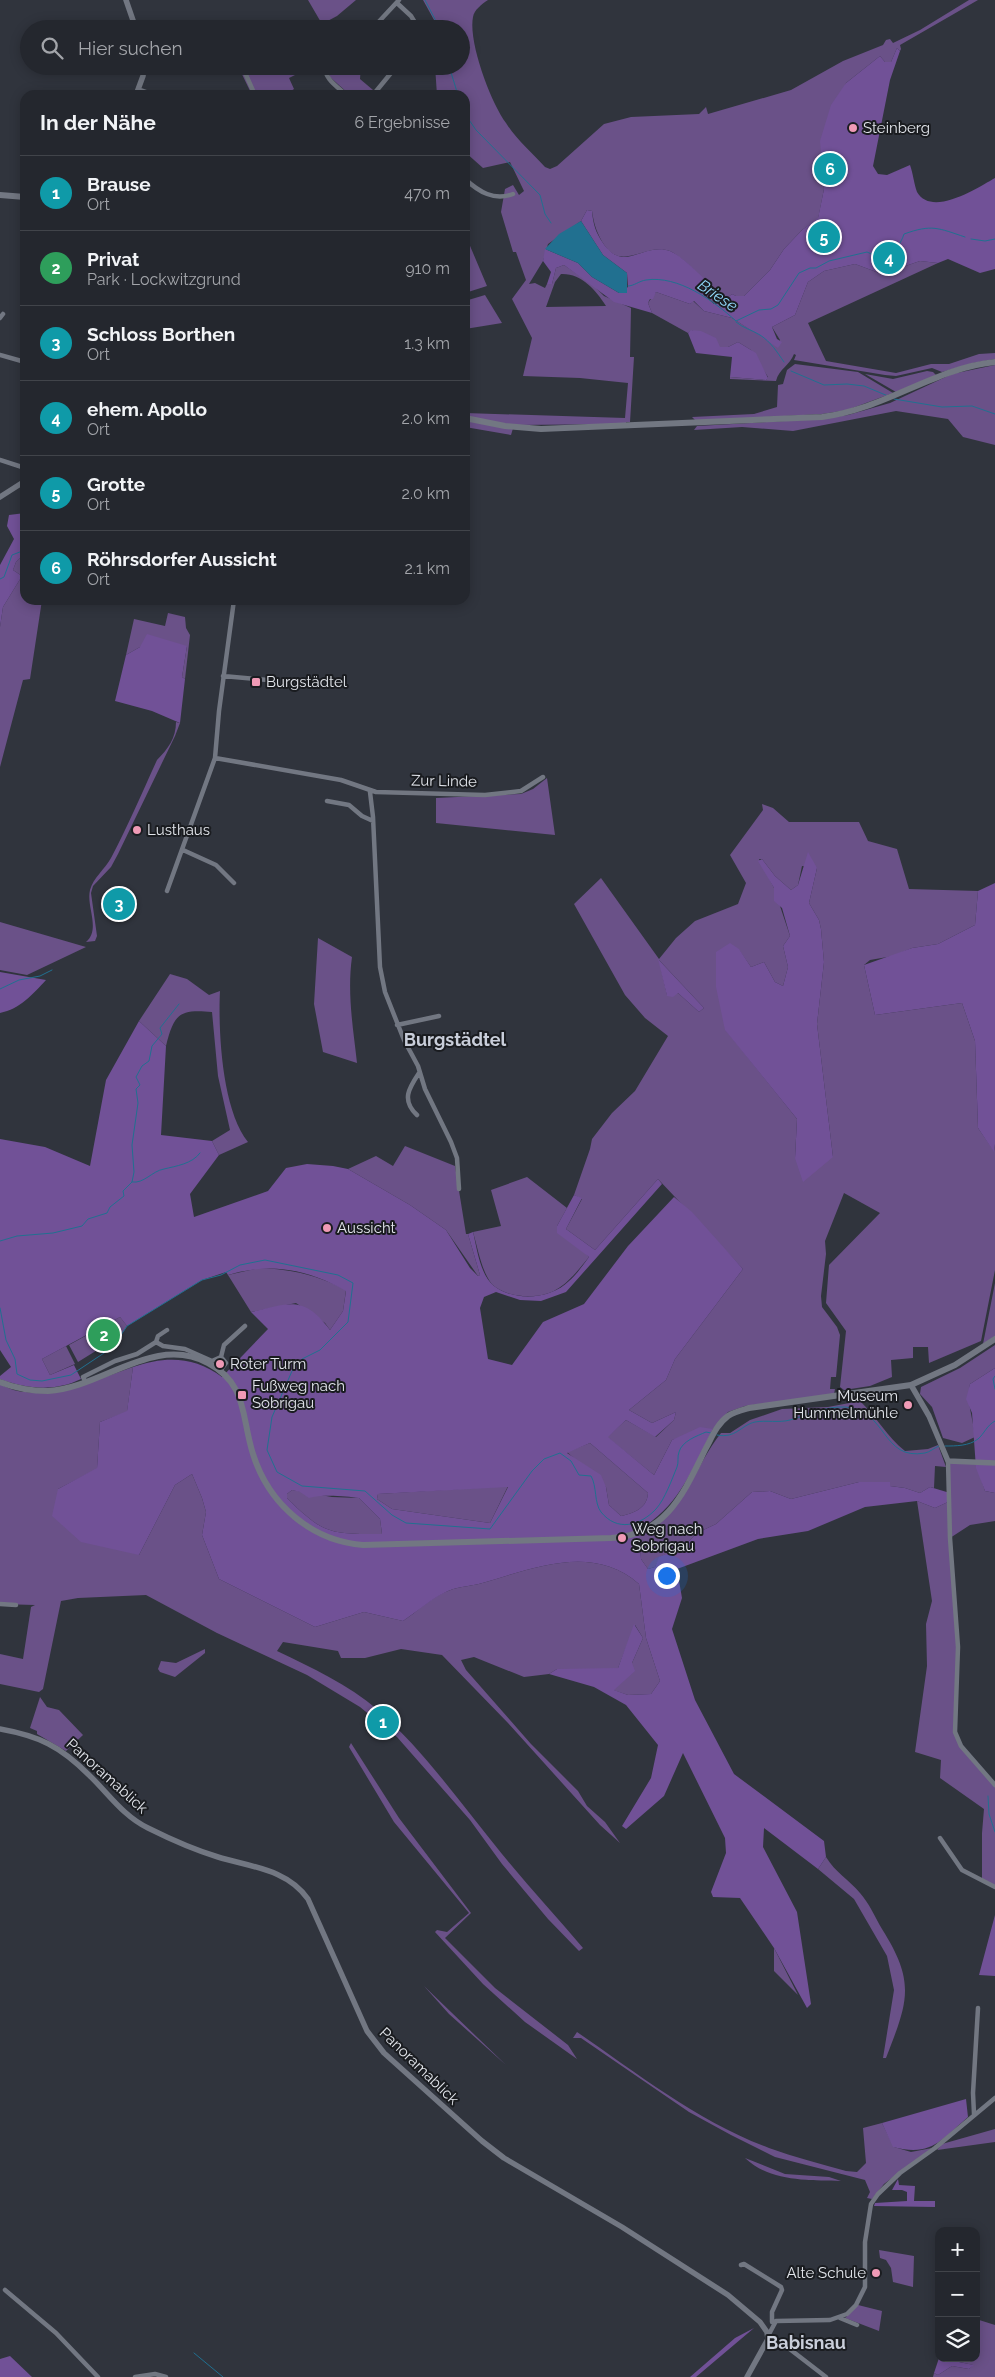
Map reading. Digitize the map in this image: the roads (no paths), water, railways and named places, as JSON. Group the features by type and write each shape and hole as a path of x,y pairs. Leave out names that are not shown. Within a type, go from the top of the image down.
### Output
{"main road":[{"path":"0,195 20,197"},
{"path":"470,419 513,427 581,429 822,417 848,413 875,405 919,385 962,369 995,362"},
{"path":"0,1382 19,1388 50,1391 85,1381 155,1356 170,1354 190,1356 208,1363 220,1371 238,1390 253,1455 274,1493 292,1516 305,1526 327,1538 347,1544 382,1545 611,1538 637,1534 650,1527 672,1508 682,1494 712,1437 728,1416 749,1408 910,1385 954,1365 995,1339"}],"street":[{"path":"126,0 133,20"},
{"path":"381,20 398,2 413,20"},
{"path":"138,90 142,75"},
{"path":"246,75 253,90"},
{"path":"326,75 341,90"},
{"path":"377,90 389,75"},
{"path":"470,183 480,192 496,197 514,194"},
{"path":"0,354 20,360"},
{"path":"0,460 20,466"},
{"path":"0,496 20,484"},
{"path":"167,891 216,758 223,676 233,605"},
{"path":"223,676 268,680"},
{"path":"216,758 341,780 360,786 370,792 380,967 384,992 457,1158 459,1189"},
{"name":"Zur Linde","path":"370,792 485,795 521,791 543,777"},
{"path":"328,801 349,805 362,816 373,821"},
{"path":"183,850 216,865 234,883"},
{"path":"397,1025 439,1016"},
{"path":"417,1115 411,1109 407,1095 408,1089 419,1072"},
{"path":"221,1358 224,1346 245,1326"},
{"path":"85,1381 83,1377 115,1361 137,1354 156,1342 158,1336 167,1330"},
{"path":"156,1342 163,1346 185,1349 212,1361 221,1358"},
{"path":"220,1371 226,1363 221,1358"},
{"path":"910,1385 929,1416 948,1461 950,1538 958,1647 955,1732 961,1746 995,1785"},
{"path":"948,1461 995,1463"},
{"path":"0,1604 16,1605"},
{"name":"Panoramablick","path":"0,1729 44,1740 61,1750 89,1774 116,1804 147,1828 217,1857 276,1873 297,1885 308,1899 367,2032 384,2053 482,2141 504,2158 622,2227 708,2281 752,2315 763,2326 768,2336"},
{"path":"940,1838 962,1870 995,1887"},
{"path":"974,2114 973,2093 978,2008"},
{"path":"763,2326 774,2321 830,2320 840,2318 856,2305 865,2287 865,2242 871,2204 878,2194 900,2173 935,2148 995,2098"},
{"path":"741,2266 744,2264 781,2287 782,2290 772,2312 774,2321 772,2331 747,2377"},
{"path":"5,2290 56,2333 98,2377"},
{"path":"840,2318 856,2325"},
{"path":"768,2336 778,2340 826,2377"},
{"path":"135,2377 155,2374 166,2377"}],"water":[{"path":"581,221 603,255 627,273 627,293 619,293 592,277 578,263 545,249 559,234"}],"waterway":[{"name":"Briese","path":"425,0 435,20"},
{"name":"Briese","path":"452,75 456,90"},
{"name":"Briese","path":"470,121 476,130 540,195 545,214 551,223"},
{"name":"Briese","path":"628,286 646,280 670,281 695,291 717,305 736,321 759,310 771,309 778,305 799,273 810,268 816,268 829,261 867,252 874,255 885,255 898,246 904,234 922,229 941,229 965,237"},
{"name":"Briese","path":"971,239 985,241 995,239"},
{"path":"736,322 764,338 774,347 784,362"},
{"path":"791,371 824,385 847,384 864,386 888,396"},
{"path":"894,399 942,407 972,406 995,414"},
{"path":"0,579 4,577 12,555 20,552"},
{"path":"0,989 19,980 40,976 52,970"},
{"path":"0,1241 17,1236 53,1233 82,1226 88,1219 107,1213 110,1207 124,1196 123,1191 132,1182 134,1172 132,1145 138,1103 136,1089 140,1085 136,1077 142,1066 149,1061 152,1046 162,1034 160,1028 179,1004"},
{"path":"132,1182 140,1181 160,1170 179,1166 193,1160 200,1153"},
{"path":"0,1308 6,1340 15,1359 17,1374 30,1380 42,1381 71,1375 113,1347 127,1326 202,1280 221,1275 240,1265 265,1260 338,1275 353,1283 348,1322 320,1350 302,1359 292,1371 272,1417 267,1450 277,1472 302,1486 365,1491 392,1515 406,1523 490,1529 532,1471 544,1459 560,1453 571,1461 579,1475 591,1476 599,1508 607,1518 621,1524 636,1523 650,1515 662,1500 677,1467 678,1454 683,1445 690,1439 706,1432 711,1433"},
{"path":"995,1376 993,1379 995,1389"},
{"path":"717,1435 729,1435 755,1422 786,1421 824,1409 845,1407 859,1410 869,1417 900,1450 911,1453 925,1453 939,1446"},
{"path":"945,1446 971,1443 980,1437 995,1421"},
{"path":"988,1796 989,1814 995,1832"},
{"path":"194,2353 223,2377"}],"place":[{"name":"Steinberg","path":"853,128"},
{"name":"Röhrsdorfer Aussicht","path":"830,169"},
{"name":"Grotte","path":"824,237"},
{"name":"ehem. Apollo","path":"889,258"},
{"name":"Burgstädtel","path":"256,682"},
{"name":"Lusthaus","path":"137,830"},
{"name":"Schloss Borthen","path":"119,904"},
{"name":"Aussicht","path":"327,1228"},
{"name":"Privat","path":"104,1335"},
{"name":"Roter Turm","path":"220,1364"},
{"name":"Fußweg nach Sobrigau","path":"242,1395"},
{"name":"Museum Hummelmühle","path":"908,1405"},
{"name":"Weg nach Sobrigau","path":"622,1538"},
{"name":"Brause","path":"383,1722"},
{"name":"Alte Schule","path":"876,2273"}],"district":[{"name":"Burgstädtel","path":"455,1040"},
{"name":"Babisnau","path":"806,2343"}]}
